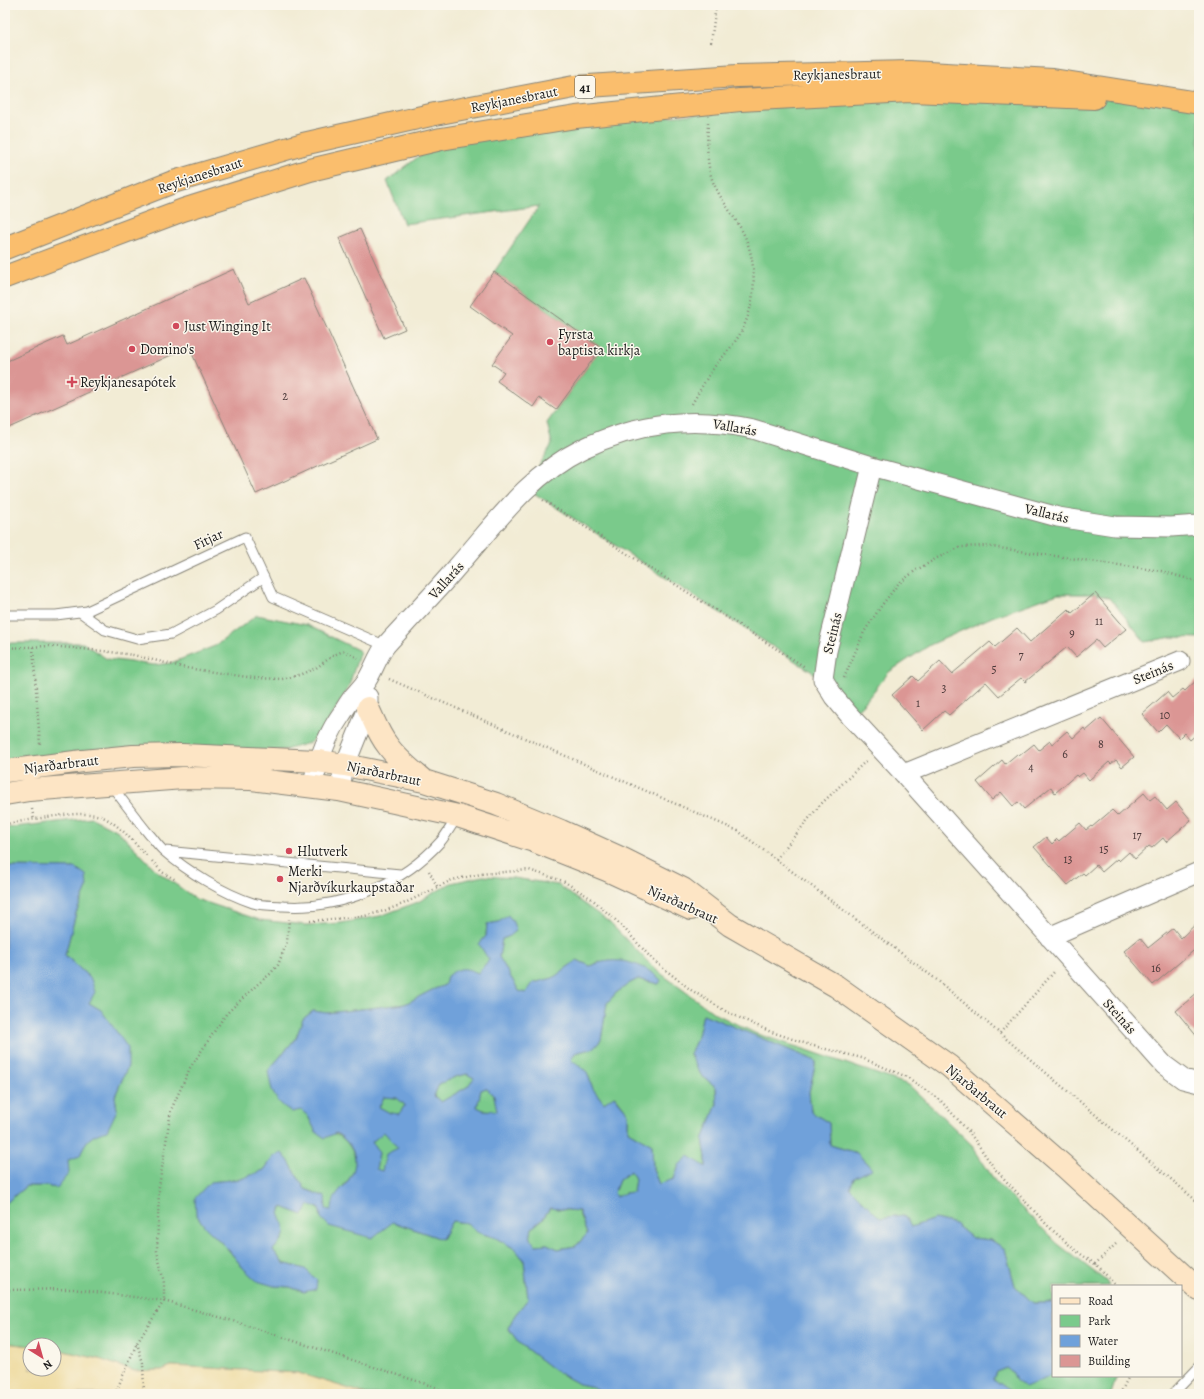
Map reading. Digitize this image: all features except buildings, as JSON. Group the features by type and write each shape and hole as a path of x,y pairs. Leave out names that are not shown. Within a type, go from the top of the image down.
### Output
{"highway":[{"name":"Reykjanesbraut","path":"5,248 173,182 303,144 435,114 574,88 737,76 910,72 1053,80 1193,102"},
{"name":"Reykjanesbraut","path":"5,277 183,210 310,170 441,139 576,117 740,100 910,91 1193,102"}],"main road":[{"path":"368,708 376,728 388,747 405,765 424,781"},
{"name":"Njarðarbraut","path":"5,771 133,756 197,756 318,761 424,781 496,804 625,860 683,889 730,925"},
{"name":"Njarðarbraut","path":"5,794 29,790 183,778 251,779 312,786 339,790 458,816 534,841 607,870 680,904 730,925 836,986 949,1066 1065,1167 1199,1290"}],"street":[{"name":"Vallarás","path":"312,786 318,761 339,717 352,698 375,679 386,646 454,572 509,506 526,488 561,461 602,440 644,427 681,422 721,423 753,429 872,466 1058,517 1115,526 1171,527 1199,525"},
{"name":"Steinás","path":"872,466 836,619 827,650 823,679 834,697 850,716 904,774 1164,1066 1183,1079 1199,1083"},
{"name":"Steinás","path":"904,774 1180,661"},
{"path":"339,790 345,765 368,708 375,679"},
{"path":"1049,937 1199,872"}],"lane":[{"name":"Fitjar","path":"5,615 56,615 87,611 245,537 273,597 386,646"},
{"path":"80,612 105,630 137,639 171,634 216,610 264,577"},
{"path":"110,784 164,851 192,872 226,891 254,903 291,906 316,906 348,900 383,885 415,864 441,841 458,816"},
{"path":"164,851 400,874"},
{"path":"1173,1394 1199,1366"}],"path":[{"path":"711,43 716,5"},
{"path":"681,422 717,363 737,340 750,311 753,296 753,273 748,244 741,228 719,194 710,171 707,144 708,122"},
{"path":"526,488 823,679"},
{"path":"834,697 850,666 864,632 898,584 915,571 932,561 961,547 985,546 1161,571 1199,582"},
{"path":"5,648 49,646 110,652 133,655 186,668 254,678 282,679 299,675 316,668 334,654 343,651 360,660"},
{"path":"33,647 41,745 35,746"},
{"path":"375,679 738,831 937,980 1199,1203"},
{"path":"776,860 820,805 880,749"},
{"path":"5,824 78,813 102,816 120,828 162,872 180,883"},
{"path":"308,921 365,916 384,911 403,904 452,880 481,874 529,870 563,881 592,898 621,925 653,960 691,990 726,1012 769,1031 803,1043 862,1058 906,1077 941,1101 969,1132 996,1169 1049,1227 1075,1250 1099,1267 1115,1285"},
{"path":"115,1394 137,1343 164,1301 164,1283 157,1251 159,1187 171,1110 190,1068 223,1019 278,965 287,942 291,921 291,906"},
{"path":"283,920 291,921"},
{"path":"1000,1034 1067,957"},
{"path":"1095,1264 1117,1242"},
{"path":"5,1290 73,1289 164,1301 233,1321 435,1387 448,1394"},
{"path":"137,1343 143,1363 144,1394"},
{"path":"1120,1394 1128,1377"}],"green space":[{"path":"910,93 1187,101 1199,104 1199,638 1172,637 1145,642 1110,598 1093,594 1058,594 992,617 930,645 889,672 865,702 850,716 823,679 526,488 552,444 547,423 601,348 494,272 539,206 404,224 387,181 441,139"},
{"path":"257,615 307,625 360,651 348,689 321,733 309,743 285,750 5,766 5,643 83,643 107,659 154,665 171,663 215,646"},
{"path":"92,818 118,831 157,871 196,899 260,920 306,925 341,923 380,916 418,902 451,883 483,876 514,878 558,885 609,922 655,969 714,1013 757,1034 909,1085 971,1144 995,1181 1058,1244 1106,1281 1108,1285 1052,1285 1052,1303 1033,1303 1015,1286 1005,1249 991,1240 972,1238 955,1224 935,1219 911,1227 904,1215 880,1218 849,1188 854,1178 871,1168 857,1153 830,1145 829,1123 811,1112 809,1092 816,1061 703,1014 698,1036 690,1054 701,1075 716,1087 717,1104 703,1140 706,1167 679,1165 674,1179 659,1184 653,1170 652,1145 628,1131 628,1113 615,1096 604,1103 593,1089 587,1072 571,1060 575,1053 594,1048 601,1040 607,1003 616,993 638,979 658,984 599,962 590,966 577,960 553,978 533,983 526,993 519,991 499,957 502,939 510,936 508,916 499,922 487,924 486,936 489,960 478,973 432,990 405,1004 326,1013 313,1011 303,1019 296,1038 268,1071 308,1116 316,1132 332,1133 343,1138 354,1155 356,1162 355,1168 335,1198 332,1211 326,1209 314,1192 305,1189 288,1160 274,1156 264,1170 241,1179 210,1182 196,1214 205,1227 227,1248 244,1269 274,1286 290,1287 304,1292 305,1269 283,1263 273,1250 283,1239 279,1213 282,1207 303,1215 309,1204 319,1207 321,1218 329,1225 339,1227 393,1222 442,1239 452,1221 467,1223 477,1232 496,1238 515,1249 524,1260 528,1299 515,1315 508,1328 519,1343 554,1370 579,1384 594,1387 605,1394 366,1394 298,1373 171,1366 162,1370 134,1371 99,1359 62,1351 62,1337 22,1337 22,1345 5,1343 5,1204 26,1186 57,1188 68,1160 79,1156 84,1145 117,1110 115,1096 128,1066 109,1023 101,1010 89,1003 91,979 65,955 76,913 87,888 75,868 5,867 5,828"},
{"path":"467,1074 474,1078 467,1087 441,1102 434,1096 439,1084 455,1077"},
{"path":"486,1088 494,1096 498,1111 483,1110 477,1107 481,1090"},
{"path":"384,1097 397,1098 405,1105 399,1114 390,1113 379,1107"},
{"path":"384,1131 398,1148 382,1171 376,1170 379,1154 372,1142"},
{"path":"631,1171 635,1179 633,1192 625,1193 616,1198 614,1193 619,1180"},
{"path":"550,1208 578,1211 587,1234 576,1246 558,1249 547,1244 536,1245 530,1239 532,1228 543,1219"},
{"path":"1006,1368 1013,1373 1047,1378 1052,1373 1052,1377 1117,1377 1111,1394 1015,1394 993,1379 996,1372"}],"sand":[{"path":"5,1343 22,1345 22,1377 62,1377 62,1351 99,1359 134,1371 162,1370 171,1366 298,1373 366,1394 5,1394"}],"water":[{"path":"5,867 76,868 86,875 87,888 76,913 65,955 91,979 95,992 89,1003 101,1010 128,1048 128,1066 115,1096 117,1110 107,1131 93,1136 84,1146 80,1156 68,1160 69,1173 57,1188 26,1186 5,1204"},
{"path":"508,915 513,922 516,931 510,936 502,939 499,957 519,991 526,993 533,983 553,978 577,960 590,966 609,961 628,962 645,969 661,980 659,984 638,979 616,993 607,1003 601,1040 594,1048 575,1053 571,1060 587,1072 593,1089 604,1103 614,1096 628,1113 628,1131 652,1145 653,1170 659,1184 674,1179 679,1165 689,1156 706,1167 703,1140 717,1104 716,1087 701,1075 690,1054 698,1036 703,1014 816,1061 809,1092 811,1112 829,1123 830,1145 857,1153 872,1169 854,1178 850,1188 880,1218 904,1215 911,1227 935,1219 955,1224 972,1238 991,1240 1005,1249 1015,1286 1033,1303 1052,1303 1052,1373 1047,1378 1025,1387 1016,1381 1013,1373 1006,1368 996,1372 993,1379 1015,1394 605,1394 594,1387 579,1384 554,1370 519,1343 508,1328 515,1315 528,1299 524,1260 515,1249 496,1238 477,1232 467,1223 452,1221 442,1239 393,1222 372,1238 329,1226 321,1218 319,1207 309,1205 303,1215 282,1207 279,1213 284,1225 285,1233 273,1250 283,1263 305,1269 317,1280 316,1289 304,1292 290,1287 274,1286 257,1281 244,1269 227,1248 205,1227 196,1214 195,1198 210,1182 241,1179 264,1170 274,1156 282,1153 288,1160 305,1189 325,1197 326,1209 331,1210 337,1193 345,1185 352,1174 355,1161 352,1148 343,1138 336,1133 325,1138 316,1132 308,1116 301,1110 292,1112 277,1100 272,1090 268,1071 296,1038 303,1019 313,1011 327,1013 405,1004 445,985 447,976 455,971 465,969 478,973 489,960 479,944 486,936 487,924 499,922","holes":["467,1074 474,1078 467,1087 441,1102 434,1096 439,1084 455,1077","486,1088 494,1096 497,1111 483,1110 477,1107 481,1090","384,1097 397,1098 405,1105 399,1114 390,1113 379,1107","384,1132 398,1148 386,1154 382,1171 376,1169 379,1153 372,1142","631,1171 635,1179 633,1192 625,1193 616,1197 614,1193 619,1180","550,1208 579,1211 587,1234 576,1246 558,1249 547,1244 536,1245 530,1239 532,1228 543,1218"]}],"place":[{"name":"Just Winging It","path":"176,326"},
{"name":"Fyrsta baptista kirkja","path":"550,342"},
{"name":"Domino's","path":"132,349"},
{"name":"Reykjanesapótek","path":"72,382"},
{"name":"Hlutverk","path":"289,851"},
{"name":"Merki Njarðvíkurkaupstaðar","path":"280,879"}]}
